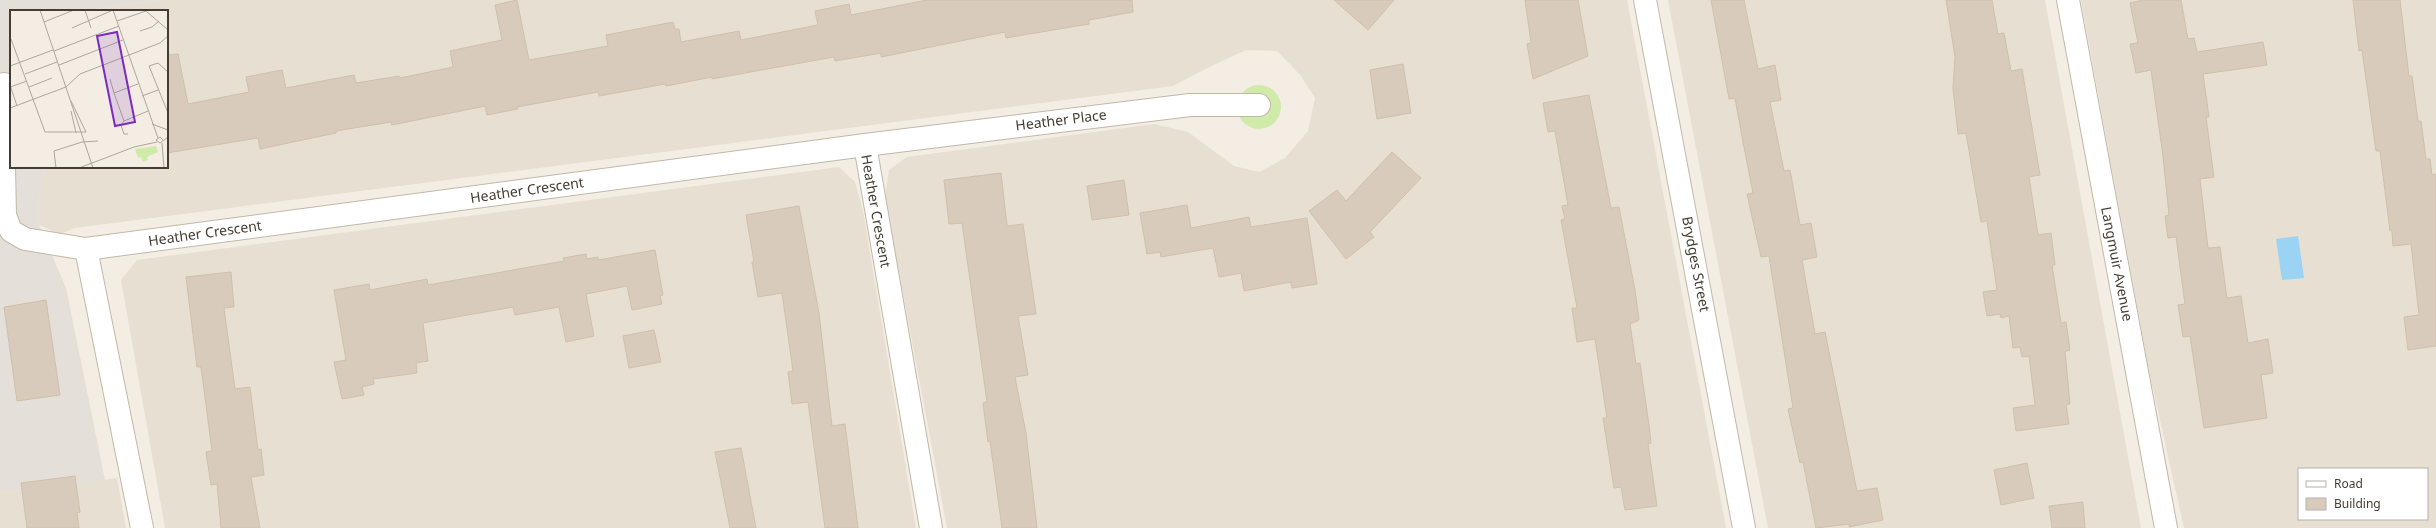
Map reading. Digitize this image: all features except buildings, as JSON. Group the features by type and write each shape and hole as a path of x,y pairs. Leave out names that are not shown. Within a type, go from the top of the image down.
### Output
{"street":[{"name":"Brydges Street","path":"1645,0 1744,528"},
{"name":"Langmuir Avenue","path":"2068,0 2166,528"},
{"name":"Heather Crescent","path":"4,84 2,168 5,215 11,231 25,239 86,249 865,145 931,528"},
{"name":"Heather Place","path":"865,145 1190,104 1259,105"},
{"path":"86,249 142,528"}],"shaded area":[{"path":"0,0 162,0 87,10 10,10 10,168 45,168 38,204 39,225 66,288 105,480 0,493"},
{"path":"162,0 1627,0 1726,528 947,528 885,197 889,170 907,157 1154,124 1188,132 1234,166 1259,172 1285,158 1308,131 1315,98 1301,76 1277,51 1246,50 1173,86 75,228 60,234 39,225 38,204 45,168 168,168 168,10 87,10"},
{"path":"1668,0 2045,0 2141,528 1768,528"},
{"path":"2081,0 2436,0 2436,528 2184,528 2149,371"},
{"path":"839,167 855,182 863,211 916,528 165,528 121,280 137,260"},
{"path":"117,478 126,528 0,528 0,493"}],"green space":[{"path":"1255,85 1263,85 1268,86 1275,91 1280,98 1280,116 1275,123 1268,128 1255,129 1247,126 1240,119 1237,111 1237,103 1240,95 1247,88"}],"water":[{"path":"2298,236 2304,278 2282,280 2276,239"}]}
